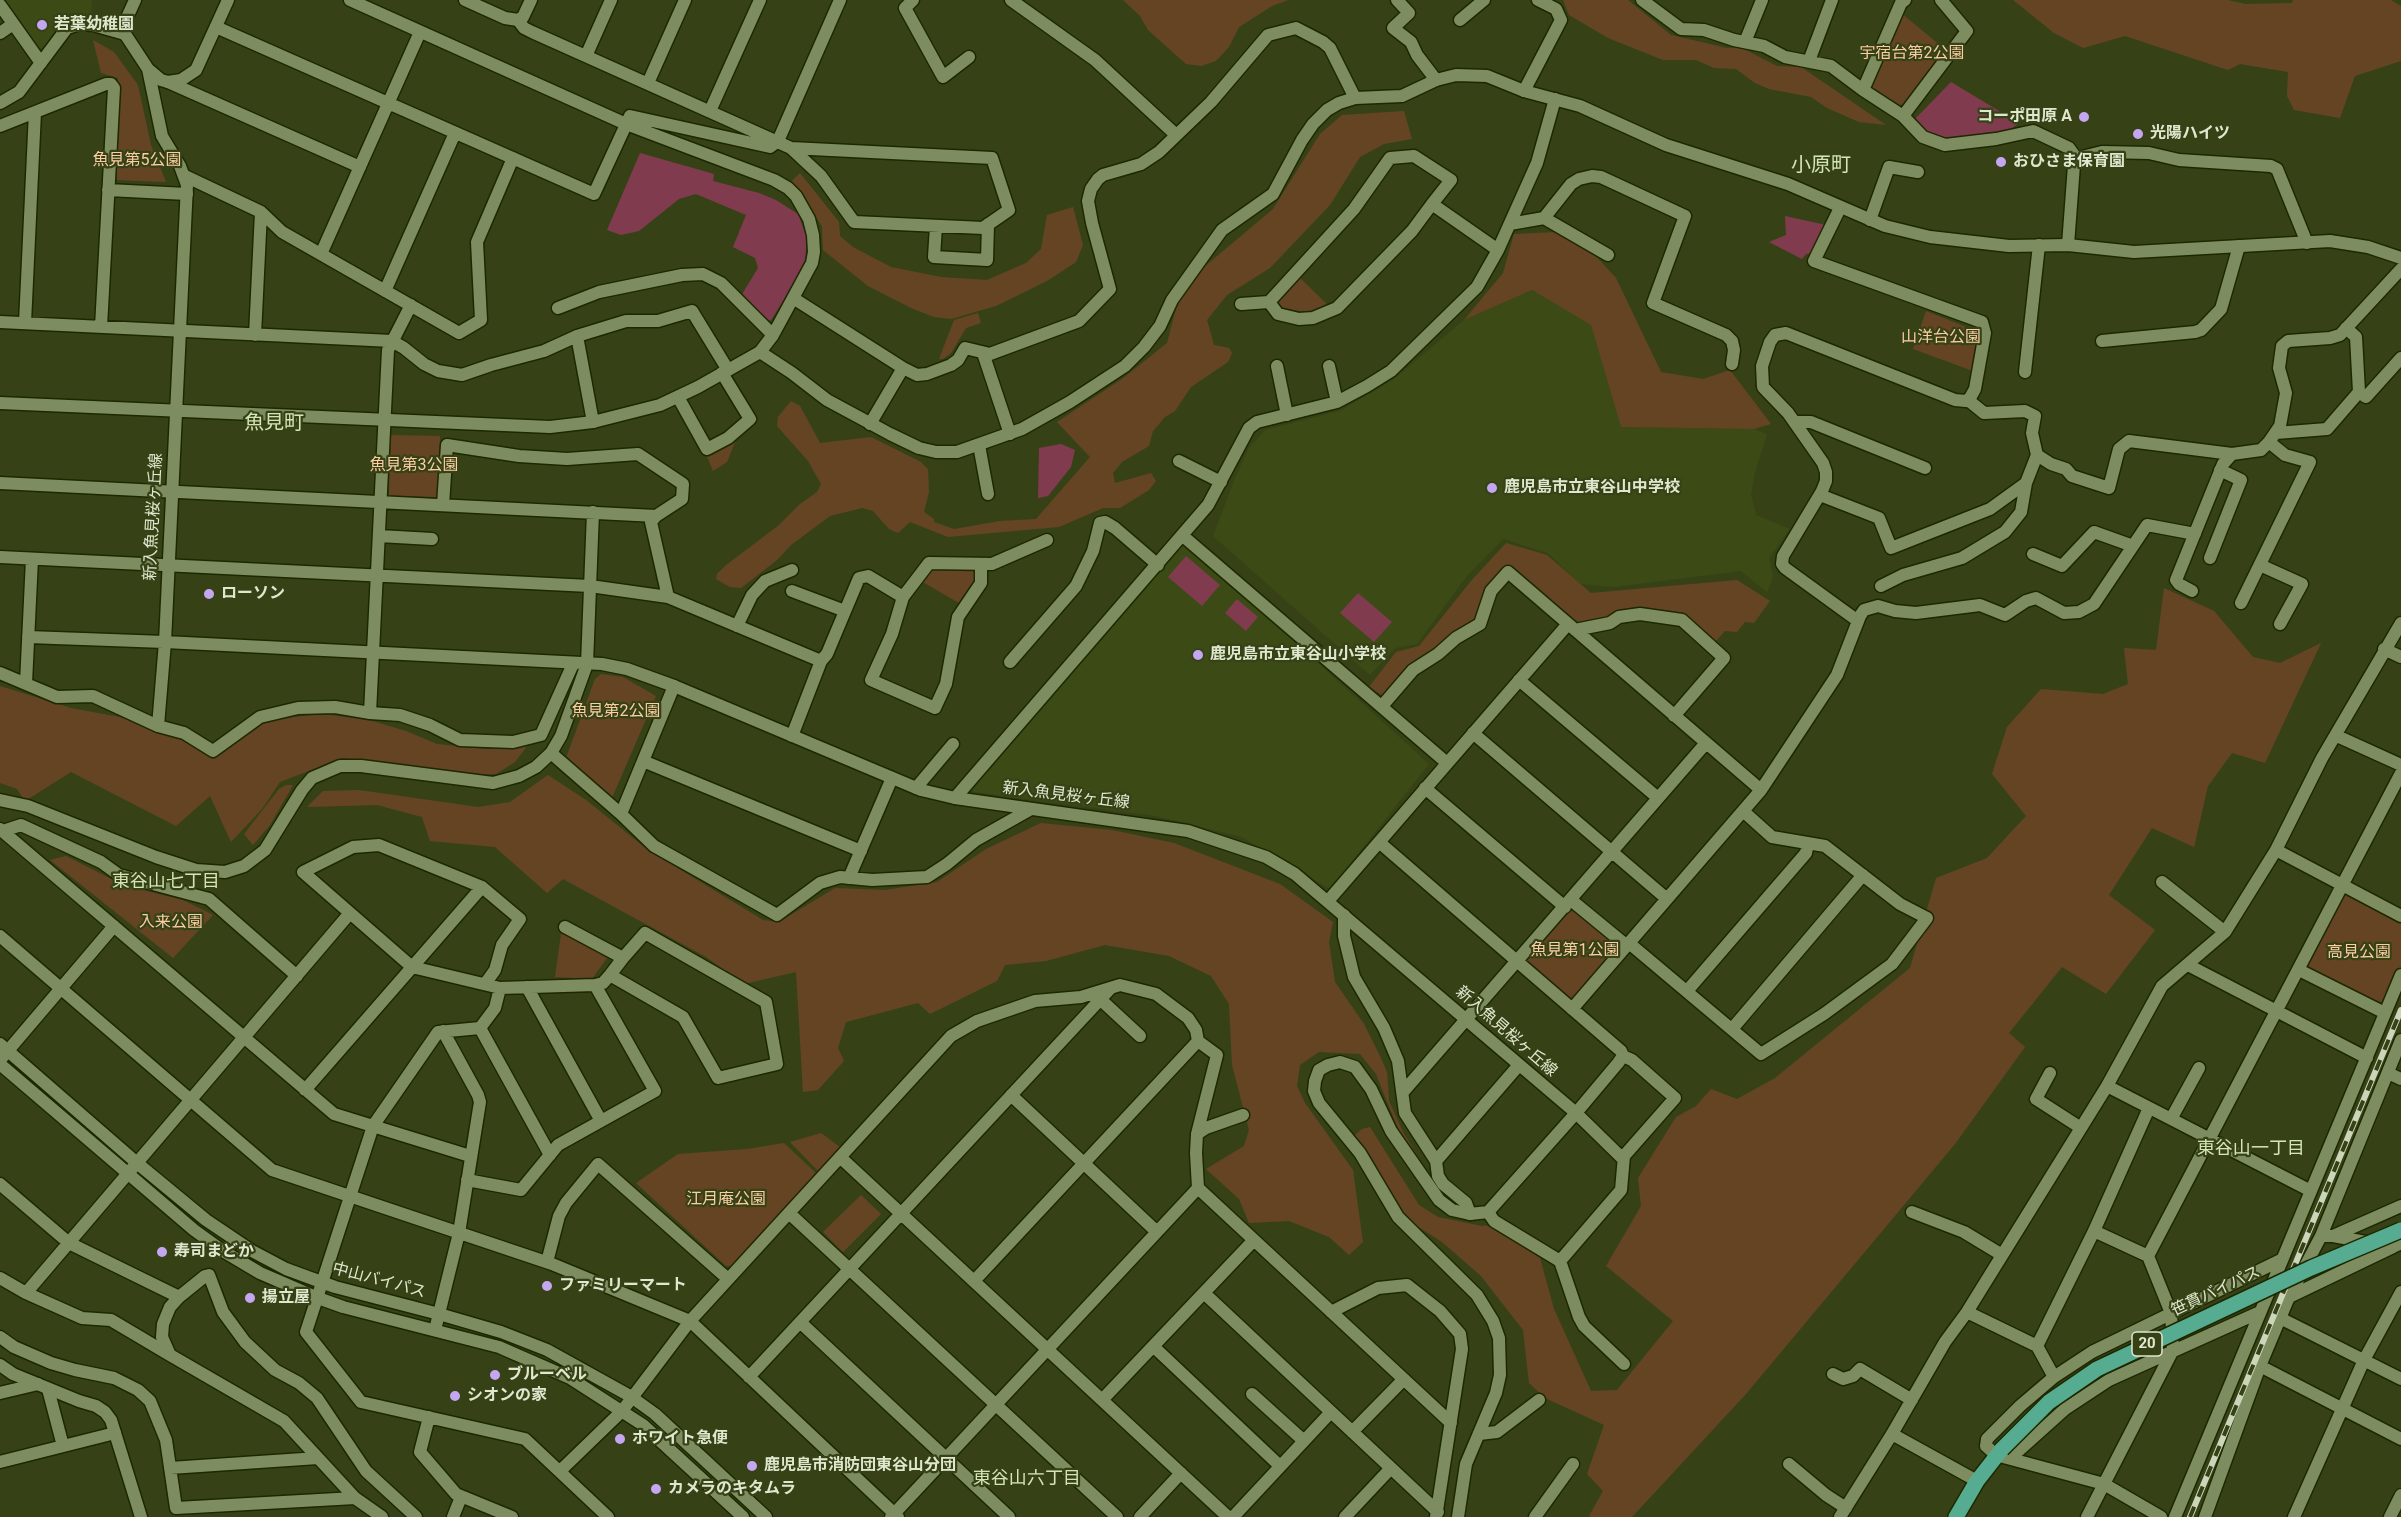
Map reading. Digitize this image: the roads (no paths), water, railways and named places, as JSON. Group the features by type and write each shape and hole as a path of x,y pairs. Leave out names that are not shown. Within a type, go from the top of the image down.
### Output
{"main road":[{"name":"笹貫バイパス","path":"2311,1268 2401,1220"},
{"name":"笹貫バイパス","path":"1956,1517 1977,1481 1999,1452 2049,1402 2097,1369 2311,1268 2401,1230"}],"street":[{"path":"0,103 19,92 61,33 72,26 93,25 125,34 125,22 135,0"},
{"path":"168,82 181,80 196,70 228,0"},
{"path":"0,403 560,427 631,414 678,396 759,352 773,335 812,263 814,252 810,219 796,196 788,188 774,180 626,124 350,0"},
{"path":"465,0 505,18 518,20 523,17 531,0"},
{"path":"586,56 610,0"},
{"path":"648,83 685,0"},
{"path":"710,111 759,0"},
{"path":"216,27 594,194 630,116 764,147 770,147 778,141 840,0"},
{"path":"913,0 905,8 943,77 969,57"},
{"path":"1011,0 1095,60 1175,134"},
{"path":"1397,0 1409,13 1393,28 1411,42 1417,55 1436,80"},
{"path":"1460,20 1484,0"},
{"path":"1524,91 1561,20 1552,3 1538,0"},
{"path":"1642,0 1681,29 1704,30 1764,46 1785,57 1831,66 1903,116 1923,137 1945,144 1996,139 2033,130 2069,148 2074,159 2068,244"},
{"path":"1745,42 1762,0"},
{"path":"1809,62 1832,0"},
{"path":"1863,90 1901,3 1905,0"},
{"path":"1903,116 1967,31 1941,0"},
{"path":"0,5 41,63"},
{"path":"518,20 524,28 791,148 821,176 854,222 982,228 1009,210 992,158 791,148"},
{"path":"0,33 13,24"},
{"path":"793,298 917,375 927,374 951,365 958,360 965,348 990,354 1079,321 1110,289 1092,223 1088,201 1091,189 1103,175 1149,160 1211,102 1268,34 1296,28 1330,48 1355,98"},
{"path":"321,254 420,32"},
{"name":"新入魚見桜ヶ丘線","path":"125,34 148,69 162,136 185,176 187,194 165,642 158,726"},
{"path":"148,69 160,80 360,167"},
{"path":"759,352 792,373 827,400 919,448 936,452 957,452 1010,434 1070,402 1125,366 1144,347 1160,326 1172,300 1222,230 1273,194 1313,124 1327,110 1355,98 1402,96 1436,80 1472,74 1487,76 1524,91 1600,114 1666,145 1788,184 1884,226 1930,237 2008,246 2068,244 2134,252 2330,242 2368,247 2401,258"},
{"path":"0,126 106,84 111,84 114,88 101,327"},
{"path":"955,798 1208,505 1249,428 1257,422 1337,402 1391,371 1477,287 1498,250 1537,163 1555,99"},
{"path":"24,323 35,112"},
{"path":"385,291 455,133"},
{"path":"2074,159 2102,152 2149,153 2180,160 2271,166 2277,169 2307,243"},
{"path":"1241,304 1269,302 1354,209 1390,158 1414,156 1451,180 1412,231 1337,308 1313,318 1299,320 1278,314 1269,302"},
{"path":"185,176 261,212 282,232 459,333 481,320 477,242 513,158"},
{"path":"1870,220 1888,167 1918,172"},
{"path":"1544,218 1571,184 1579,179 1592,176 1601,177 1685,216 1653,303 1726,335 1732,341 1734,350 1732,364"},
{"path":"108,190 187,194"},
{"path":"1432,204 1498,250"},
{"path":"1840,208 1814,261 1982,322 1985,333 1975,389 1968,400"},
{"path":"255,334 261,212"},
{"path":"1510,224 1544,218 1608,255"},
{"path":"936,226 934,257 987,260 988,224"},
{"path":"2025,372 2039,245"},
{"path":"2102,341 2201,330 2220,309 2239,246"},
{"path":"2037,455 2066,470 2072,476 2109,488 2119,449 2129,441 2232,454 2260,450 2273,437 2283,416 2286,393 2279,368 2282,346 2288,341 2336,337 2401,269"},
{"path":"558,308 599,292 682,275 703,273 721,283 773,335"},
{"path":"370,713 388,350 411,305"},
{"path":"0,322 392,341 438,371 462,375 544,351 577,336 626,321 658,321 692,311 750,419 728,438 707,449 678,396"},
{"path":"2273,437 2327,429 2359,392 2356,337 2346,328"},
{"path":"1858,621 1782,564 1783,556 1820,495 1826,481 1826,472 1794,422 1763,387 1762,366 1770,342 1775,335 1781,332 1955,399 1968,400 1983,413 2025,411 2035,416 2032,433 2037,455 2026,483 2021,512 2005,532 1962,558 1903,575 1881,586"},
{"path":"577,336 593,422"},
{"path":"983,353 1010,434"},
{"path":"2359,392 2366,397 2401,358"},
{"path":"1277,366 1287,415"},
{"path":"1329,366 1337,402"},
{"path":"870,424 903,368"},
{"path":"1794,422 1811,422 1925,468"},
{"path":"2241,603 2310,462 2285,455 2273,437"},
{"path":"443,505 447,445 519,456 567,459 638,454 682,484 682,500 656,516 651,522 668,597"},
{"path":"979,445 988,494"},
{"path":"2192,591 2176,580 2220,470 2232,454"},
{"path":"1179,461 1221,482"},
{"path":"2210,558 2241,480 2220,470"},
{"path":"0,483 656,516"},
{"path":"1820,495 1879,518 1891,548 1990,509 2026,483"},
{"path":"0,800 28,806 156,857 196,870 225,872 244,866 265,850 302,790 312,778 324,771 340,766 361,766 493,783 519,776 536,767 551,753 561,736 587,664 593,512"},
{"path":"1010,662 1076,586 1093,551 1100,523 1105,522 1115,528 1158,565"},
{"path":"1572,1009 1761,790 1837,675 1864,610 1878,606 1895,611 1916,613 1980,605 2005,615 2010,614 2026,601 2036,598 2064,613 2079,612 2094,604 2147,525 2195,534"},
{"path":"2033,554 2061,566 2094,532 2133,546"},
{"path":"379,536 432,539"},
{"path":"1183,536 1447,763"},
{"path":"981,565 981,583 958,617 946,684 934,708 872,680 892,634 903,597 925,567 932,562 992,564 1047,540"},
{"path":"0,557 590,585 668,597 821,661"},
{"path":"26,683 32,559"},
{"path":"2260,565 2302,584 2280,624"},
{"path":"737,626 752,595 765,581 792,570"},
{"path":"1382,706 1413,670 1438,654 1456,638 1480,624 1491,591 1508,572 1761,790"},
{"path":"792,736 821,661 827,654 859,578 868,576 903,597"},
{"path":"792,591 845,611"},
{"path":"1328,901 1520,680 1571,627 1610,623 1619,616 1640,614 1682,620 1724,658 1674,716"},
{"path":"1789,1464 1843,1512 1892,1434 1945,1342 1967,1312 2107,1086 2162,986 2225,932 2276,850 2302,794 2401,623"},
{"path":"0,674 57,697 93,696 123,712 158,726 184,733 213,751 260,717 297,708 335,707 400,715 430,724 460,740 513,742 541,735 573,664 28,637"},
{"path":"2384,650 2401,657"},
{"name":"新入魚見桜ヶ丘線","path":"573,664 602,664 627,669 674,686 916,788 955,798 1188,831 1266,857 1295,874 1328,901 1576,1113 1623,1159"},
{"path":"1520,680 1658,798"},
{"path":"621,814 674,686"},
{"path":"1473,733 1667,900"},
{"path":"2337,736 2401,765"},
{"path":"1403,1092 1706,743"},
{"path":"916,788 953,744"},
{"path":"551,753 654,846 777,915 820,883 840,878 872,880 927,877 976,840 1031,809"},
{"path":"643,761 861,851"},
{"path":"2148,1256 2401,773"},
{"path":"849,878 892,778"},
{"path":"1425,788 1568,904 1628,944 1761,1054 1824,1014 1893,964 1927,918 1900,904 1825,846 1772,837 1743,811"},
{"path":"1,830 21,825 101,862 119,875 209,899 297,976"},
{"path":"1,830 334,1114 470,1156"},
{"path":"1379,842 1621,1051 1623,1056 1632,1060 1675,1098 1623,1159 1620,1190 1560,1260"},
{"path":"1687,991 1806,852 1808,843"},
{"path":"485,984 495,970 502,945 520,919 482,887 380,845 353,847 303,872 412,967 500,988 603,983 645,933 766,1002 777,1064 718,1078 683,1017 610,975"},
{"path":"2276,850 2401,916"},
{"path":"1732,1029 1863,875"},
{"path":"2162,882 2225,932"},
{"path":"306,1090 482,887"},
{"path":"26,1293 350,913"},
{"path":"1344,915 1344,936 1354,977 1389,1039 1398,1061 1408,1121 1436,1161 1438,1176 1443,1184 1466,1203 1470,1214"},
{"path":"2,1055 114,926"},
{"path":"565,927 623,958"},
{"path":"0,936 272,1170 547,1262 690,1321 895,1516 946,1458 1198,1188"},
{"path":"2188,964 2367,1058"},
{"path":"2299,970 2385,1013"},
{"path":"2175,1517 2401,975"},
{"path":"467,1180 521,1190 558,1145 655,1091 595,985"},
{"path":"560,1471 622,1411 690,1321 951,1036 962,1028 1002,1011 1035,1001 1081,997 1110,988 1126,986 1156,993 1188,1018 1196,1030 1198,1041 1217,1055 1197,1134 1198,1188 1451,1423"},
{"path":"527,987 601,1121"},
{"path":"500,988 495,1008 480,1028 438,1032 373,1126 306,1332 361,1401 525,1439 608,1517"},
{"path":"749,1377 1110,988"},
{"path":"1100,999 1140,1036"},
{"path":"480,1028 550,1155"},
{"path":"435,1330 459,1233 480,1102 443,1031"},
{"path":"2205,1517 2260,1366 2289,1297 2327,1236 2401,1040"},
{"path":"974,1281 1198,1041"},
{"name":"中山バイパス","path":"2,1055 207,1221 252,1251 286,1269 322,1283 501,1332 547,1350 633,1398 655,1414 766,1517"},
{"name":"中山バイパス","path":"2,1055 128,1174 194,1230 223,1251 260,1273 318,1298 343,1307 499,1347 570,1378 622,1411 659,1439 742,1517"},
{"path":"1458,1517 1463,1476 1496,1393 1500,1376 1499,1338 1493,1321 1477,1295 1398,1217 1360,1153 1319,1103 1314,1091 1315,1081 1319,1070 1328,1065 1340,1062 1355,1067 1371,1089 1391,1131 1439,1200 1452,1210 1470,1214 1488,1212 1623,1056"},
{"path":"1436,1161 1519,1065"},
{"path":"2171,1119 2199,1068"},
{"path":"2050,1073 2036,1099 2081,1128"},
{"path":"2388,1073 2401,1079"},
{"path":"2107,1086 2311,1191"},
{"path":"1011,1095 1157,1232"},
{"path":"2037,1346 2094,1231 2149,1108"},
{"path":"1197,1134 1206,1128 1243,1115"},
{"path":"840,1157 1228,1517"},
{"path":"547,1262 559,1216 566,1203 598,1164 728,1279"},
{"path":"0,1184 69,1243 178,1297"},
{"path":"2327,1236 2401,1206"},
{"path":"789,1212 1117,1517"},
{"path":"1488,1212 1494,1221 1560,1260 1584,1326 1624,1364"},
{"path":"1912,1212 1964,1232 2002,1255"},
{"path":"2087,1517 2173,1350 2171,1313 2148,1256 2094,1231"},
{"path":"2327,1236 2397,1245"},
{"path":"1102,1400 1254,1240"},
{"path":"2289,1297 2397,1245"},
{"path":"2161,1517 2104,1484 1999,1452 1986,1446 1987,1439 2020,1406 2054,1377 2092,1352 2281,1260"},
{"path":"170,1355 162,1337 163,1324 170,1307 178,1297 209,1275 223,1312 245,1342 275,1370 299,1383 317,1398 366,1471 416,1517"},
{"path":"0,1278 26,1293 82,1318 111,1320 284,1421 355,1498 382,1517"},
{"path":"1331,1312 1378,1288 1407,1285 1440,1311 1458,1331 1462,1341 1437,1515"},
{"path":"2294,1517 2344,1410 2364,1360 2401,1292"},
{"path":"1204,1293 1391,1468 1437,1515"},
{"path":"1967,1312 2037,1346 2054,1377"},
{"path":"1999,1452 2016,1454 2065,1409 2087,1393 2134,1367 2260,1312"},
{"path":"2280,1318 2401,1379"},
{"path":"800,1322 1009,1517"},
{"path":"0,1338 43,1360 75,1370 114,1378 138,1390 150,1401 166,1440 176,1508 355,1498"},
{"path":"1153,1346 1280,1466"},
{"path":"0,1365 13,1374 96,1406 105,1412 111,1420 141,1517"},
{"path":"2260,1366 2401,1439"},
{"path":"1833,1374 1843,1379 1853,1376 1860,1369 1912,1400"},
{"path":"1352,1432 1404,1379"},
{"path":"0,1394 43,1386"},
{"path":"43,1386 63,1446"},
{"path":"1252,1394 1304,1441"},
{"path":"1479,1434 1497,1432 1539,1400"},
{"path":"1233,1517 1331,1412"},
{"path":"429,1417 420,1452 456,1494 512,1517"},
{"path":"0,1462 115,1433"},
{"path":"1892,1434 1977,1481"},
{"path":"170,1468 318,1458"},
{"path":"1535,1517 1573,1464"},
{"path":"1345,1517 1391,1468"},
{"path":"1140,1517 1181,1473"},
{"path":"2390,1517 2401,1495"},
{"path":"453,1517 461,1497"}],"railway":[{"path":"2190,1517 2401,1010"}],"place":[{"name":"若葉幼稚園","path":"42,25"},
{"name":"コーポ田原 A","path":"2084,117"},
{"name":"光陽ハイツ","path":"2138,134"},
{"name":"おひさま保育園","path":"2001,162"},
{"name":"鹿児島市立東谷山中学校","path":"1492,488"},
{"name":"ローソン","path":"209,594"},
{"name":"鹿児島市立東谷山小学校","path":"1198,655"},
{"name":"寿司まどか","path":"162,1252"},
{"name":"ファミリーマート","path":"547,1286"},
{"name":"揚立屋","path":"250,1298"},
{"name":"ブルーベル","path":"495,1375"},
{"name":"シオンの家","path":"455,1396"},
{"name":"ホワイト急便","path":"620,1439"},
{"name":"鹿児島市消防団東谷山分団","path":"752,1466"},
{"name":"カメラのキタムラ","path":"656,1489"}],"district":[{"name":"小原町","path":"1821,166"},
{"name":"魚見町","path":"274,424"},
{"name":"東谷山七丁目","path":"166,882"},
{"name":"東谷山一丁目","path":"2251,1149"},
{"name":"東谷山六丁目","path":"1027,1479"}],"park label":[{"name":"宇宿台第2公園","path":"1912,54"},
{"name":"魚見第5公園","path":"137,161"},
{"name":"山洋台公園","path":"1941,338"},
{"name":"魚見第3公園","path":"414,466"},
{"name":"魚見第2公園","path":"616,712"},
{"name":"入来公園","path":"171,923"},
{"name":"魚見第1公園","path":"1575,951"},
{"name":"高見公園","path":"2359,953"},
{"name":"江月庵公園","path":"726,1200"}]}
